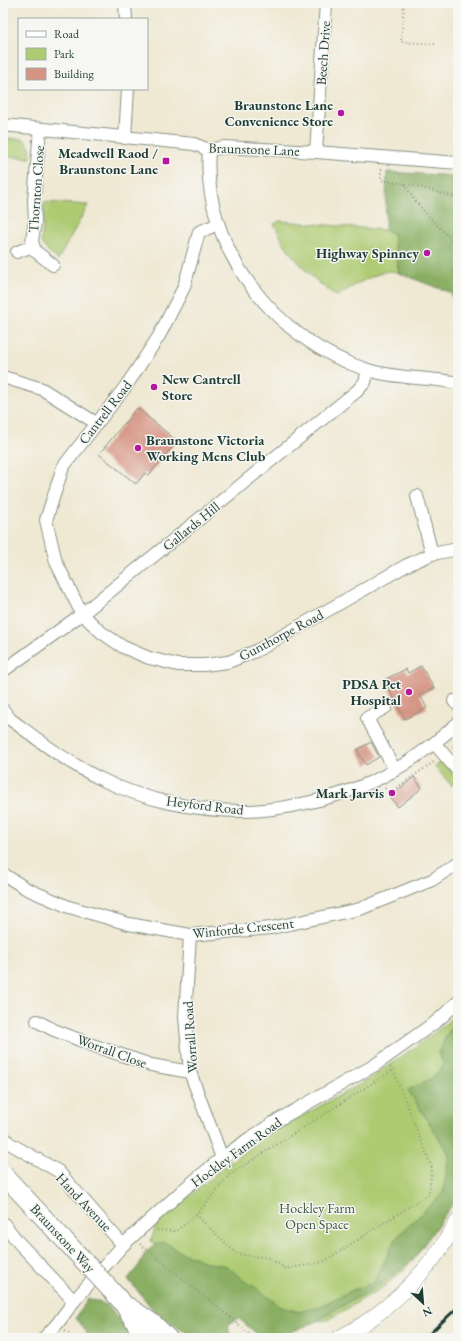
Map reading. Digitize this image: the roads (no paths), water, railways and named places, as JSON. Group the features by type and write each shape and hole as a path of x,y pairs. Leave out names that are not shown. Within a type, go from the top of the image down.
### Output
{"highway":[{"name":"Braunstone Way","path":"3,1174 122,1302 145,1338"},
{"name":"Braunstone Way","path":"122,1302 155,1326 168,1338"}],"main road":[{"path":"339,1338 352,1332 399,1295 429,1264 458,1221"}],"street":[{"path":"125,3 126,18"},
{"name":"Beech Drive","path":"316,152 326,3"},
{"path":"125,138 128,90"},
{"name":"Braunstone Lane","path":"3,125 194,144 209,150 224,147 316,152 458,164"},
{"name":"Thornton Close","path":"40,129 34,200 35,222 32,241 35,251 53,265"},
{"path":"209,150 208,175 211,198 218,224 229,250 242,274 259,296 293,330 312,344 339,359 368,370 390,375 458,383"},
{"name":"Cantrell Road","path":"82,614 56,562 46,520 63,467 126,386 159,336 184,287 199,232 218,224"},
{"path":"17,252 34,246"},
{"name":"Gallards Hill","path":"3,671 82,614 357,391 365,382 368,370"},
{"path":"3,377 42,389 96,424"},
{"path":"416,496 432,554"},
{"name":"Gunthorpe Road","path":"82,614 101,632 123,647 149,658 178,665 204,665 228,662 256,651 407,565 432,554 458,549"},
{"path":"386,707 367,718 394,770"},
{"name":"Heyford Road","path":"3,710 10,719 76,767 104,781 130,791 186,805 239,811 299,804 328,798 363,786 394,770 435,744 458,723"},
{"path":"435,744 458,770"},
{"name":"Winforde Crescent","path":"3,874 27,889 69,907 129,924 190,935 271,928 360,909 432,880 458,863"},
{"name":"Worrall Road","path":"190,935 185,1017 190,1072 222,1158"},
{"name":"Hockley Farm Road","path":"44,1338 123,1244 149,1227 184,1190 222,1158 278,1120 382,1060 437,1021 458,1002"},
{"name":"Worrall Close","path":"37,1021 54,1030 95,1046 150,1065 190,1072"},
{"name":"Hand Avenue","path":"3,1136 9,1143 58,1172 123,1244"},
{"path":"3,1223 19,1243 74,1301"}],"railway":[{"path":"425,1338 458,1307"}],"place":[{"name":"Braunstone Lane Convenience Store","path":"341,113"},
{"name":"Meadwell Raod / Braunstone Lane","path":"166,161"},
{"name":"Highway Spinney","path":"427,253"},
{"name":"New Cantrell Store","path":"154,387"},
{"name":"Braunstone Victoria Working Mens Club","path":"138,448"},
{"name":"PDSA Pet Hospital","path":"409,692"},
{"name":"Mark Jarvis","path":"392,793"}],"park label":[{"name":"Hockley Farm Open Space","path":"317,1216"}]}
